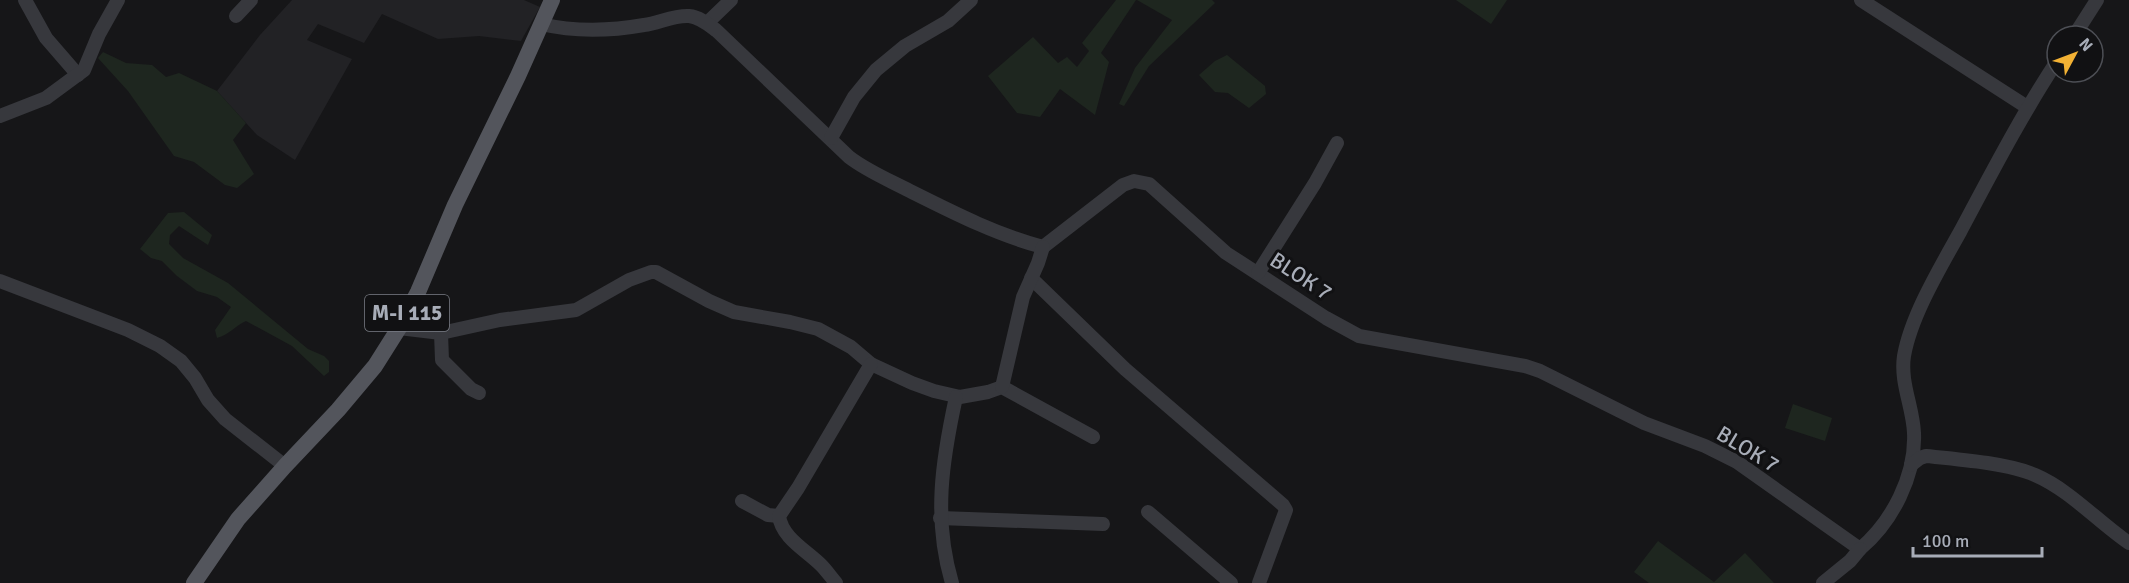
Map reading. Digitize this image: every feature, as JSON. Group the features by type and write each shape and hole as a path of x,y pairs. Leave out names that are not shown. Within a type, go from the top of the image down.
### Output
{"main road":[{"name":"M-I 115","path":"194,583 238,519 338,410 375,366 399,328 436,254 455,204 541,24 548,1"}],"street":[{"path":"25,0 46,38 78,75"},
{"path":"0,116 46,98 84,70 99,34 118,0"},
{"path":"236,16 251,0"},
{"path":"707,23 731,0"},
{"path":"831,138 840,118 876,70 905,46 948,21 971,0"},
{"path":"1861,0 2027,107"},
{"path":"2082,24 2097,0"},
{"path":"541,24 562,29 584,30 643,25 690,16 698,17 863,168 944,208 1043,248 1023,297 1002,387"},
{"path":"1823,583 1850,561 1882,528 1896,503 1911,465 1914,432 1903,369 1909,336 1930,287 2027,107 2045,79"},
{"path":"1258,273 1304,201 1337,143"},
{"name":"BLOK 7","path":"1043,248 1124,185 1134,181 1149,184 1226,253 1326,318 1359,336 1540,370 1644,423 1723,454 1860,549"},
{"path":"399,328 441,333 500,320 576,310 629,280 656,272 734,312 818,329 851,347 871,364 912,383 956,397 988,392 1002,387 1093,437"},
{"path":"1031,278 1125,369 1284,505 1286,510 1259,583"},
{"path":"0,280 128,330 160,346 181,361 225,419 285,466"},
{"path":"441,333 442,360 471,389 479,393"},
{"path":"836,583 822,566 784,532 779,516 871,364"},
{"path":"952,583 940,518 942,472 956,397"},
{"path":"1914,432 1937,457"},
{"path":"1911,465 1926,456 2018,469 2058,488 2129,543"},
{"path":"742,501 768,515 779,516"},
{"path":"1148,512 1231,583"},
{"path":"940,518 1103,524"}],"shaded area":[{"path":"292,0 524,0 540,7 521,41 479,36 438,39 382,14 364,43 318,24 307,40 352,59 295,160 257,135 217,91 260,35"},
{"path":"1116,0 1136,0 1101,53 1109,62 1095,115 1060,89 1040,117 1017,113 988,76 1033,37 1058,63 1067,57 1077,67 1089,51 1082,43"},
{"path":"1137,0 1212,0 1215,3 1149,66 1124,106 1119,104 1135,68 1172,20"},
{"path":"1456,0 1507,0 1491,24"},
{"path":"103,52 126,63 152,65 166,77 179,73 217,91 246,123 233,140 254,174 237,188 225,185 194,162 174,156 128,91 98,58"},
{"path":"1227,55 1265,86 1266,94 1249,108 1228,93 1215,92 1199,75 1215,61"},
{"path":"184,212 212,235 208,245 179,226 170,235 169,244 183,258 228,283 308,349 324,356 329,361 329,372 324,376 292,346 246,321 217,338 215,330 231,307 217,297 197,291 162,261 151,258 140,249 168,213"},
{"path":"1793,404 1832,418 1825,441 1785,428"},
{"path":"1658,541 1714,582 1745,553 1774,583 1649,583 1634,572"}]}
